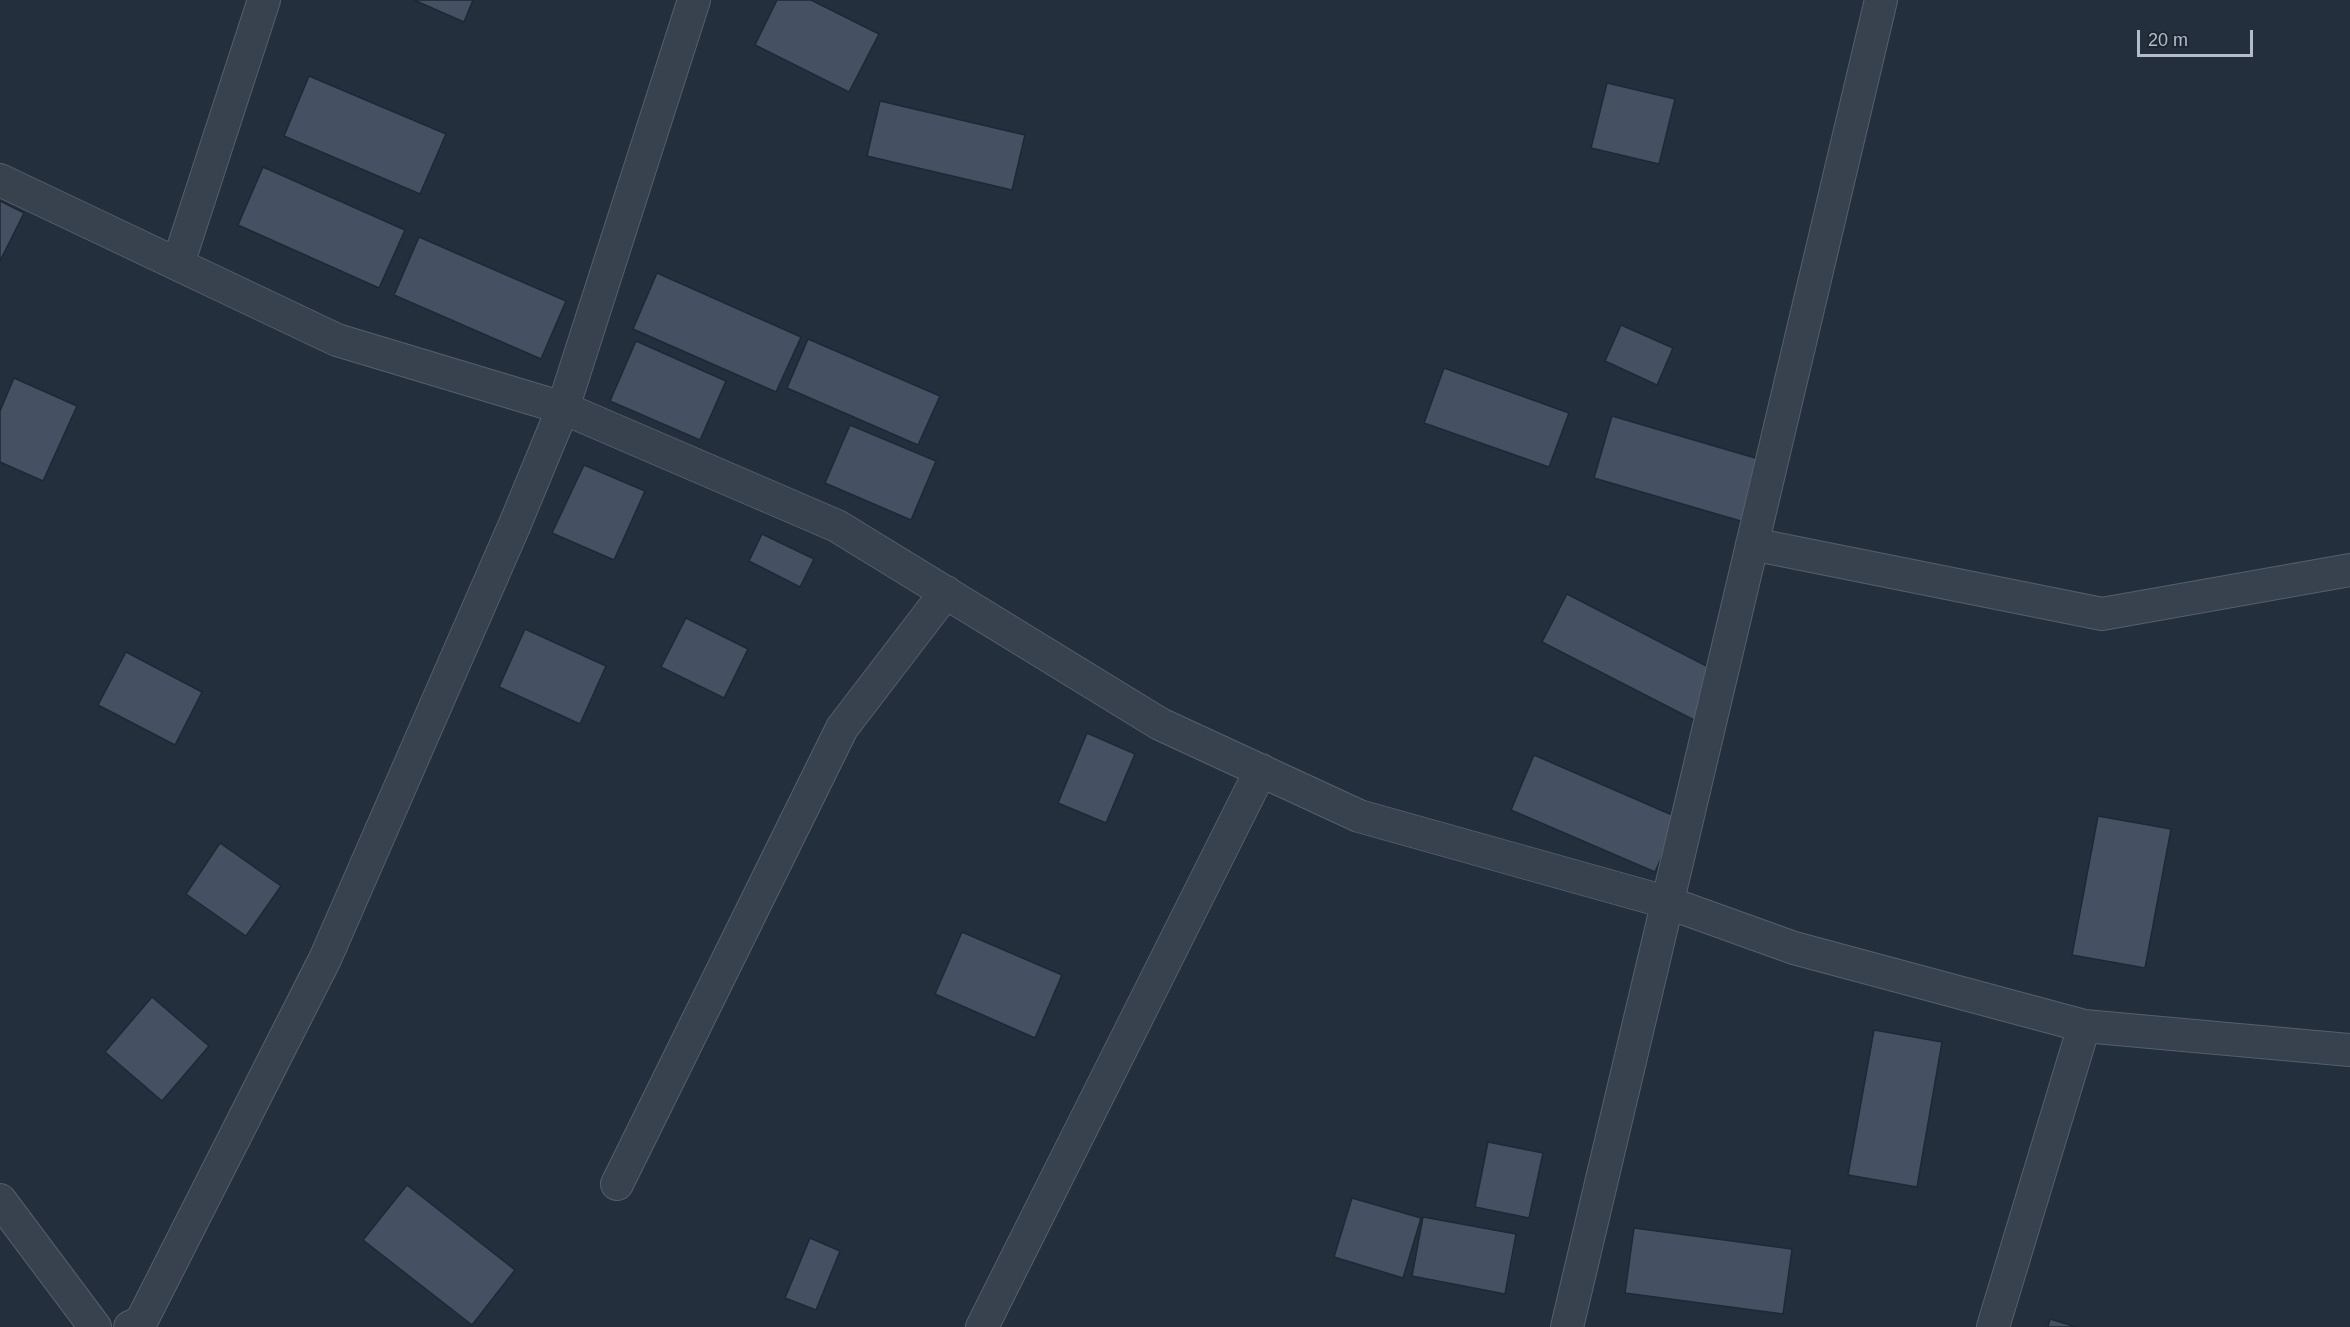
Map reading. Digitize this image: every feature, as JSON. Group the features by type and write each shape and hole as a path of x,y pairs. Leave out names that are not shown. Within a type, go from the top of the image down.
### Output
{"street":[{"path":"178,264 264,0"},
{"path":"130,1327 141,1322 325,959 510,535 563,408 694,0"},
{"path":"1567,1327 1881,0"},
{"path":"0,180 337,340 563,408 837,526 1160,724 1359,816 1666,902 1794,948 2084,1026 2350,1050"},
{"path":"1752,544 2102,614 2350,570"},
{"path":"617,1184 842,728 946,592"},
{"path":"982,1327 1261,770"},
{"path":"1993,1327 2084,1026"},
{"path":"0,1200 95,1327"}],"building":[{"path":"414,0 473,0 464,22"},
{"path":"777,0 811,0 879,34 849,92 755,45"},
{"path":"309,76 446,134 420,194 284,136"},
{"path":"1607,83 1675,99 1659,164 1591,148"},
{"path":"880,101 1025,135 1012,190 867,156"},
{"path":"263,167 405,230 379,288 238,225"},
{"path":"0,201 24,213 0,261"},
{"path":"419,237 566,301 541,359 394,295"},
{"path":"657,273 801,337 776,392 633,329"},
{"path":"1621,325 1673,348 1657,385 1605,361"},
{"path":"808,339 940,396 918,445 787,388"},
{"path":"636,341 726,381 700,440 610,401"},
{"path":"1444,368 1569,413 1549,467 1424,423"},
{"path":"14,378 77,406 43,481 0,462 0,411"},
{"path":"1612,416 1762,460 1744,522 1594,478"},
{"path":"850,425 936,461 911,520 825,483"},
{"path":"584,465 645,491 614,560 552,533"},
{"path":"762,534 814,559 800,587 749,561"},
{"path":"1567,594 1718,672 1694,720 1542,642"},
{"path":"686,618 748,649 724,698 661,667"},
{"path":"525,629 606,666 580,724 499,687"},
{"path":"126,652 202,692 175,745 98,705"},
{"path":"1087,733 1135,754 1106,823 1058,803"},
{"path":"1534,755 1679,818 1655,872 1511,810"},
{"path":"2098,816 2171,829 2145,968 2072,955"},
{"path":"220,843 281,886 246,936 186,894"},
{"path":"962,932 1062,975 1035,1038 935,994"},
{"path":"152,997 209,1046 162,1101 105,1052"},
{"path":"1874,1030 1942,1042 1917,1187 1848,1175"},
{"path":"1488,1142 1543,1153 1529,1218 1475,1207"},
{"path":"407,1185 515,1270 472,1325 363,1240"},
{"path":"1352,1198 1421,1218 1403,1278 1334,1257"},
{"path":"1423,1217 1516,1234 1505,1294 1412,1276"},
{"path":"1634,1228 1792,1249 1783,1314 1625,1293"},
{"path":"810,1238 840,1251 816,1310 785,1298"},
{"path":"2050,1319 2076,1327 2048,1327"}]}
